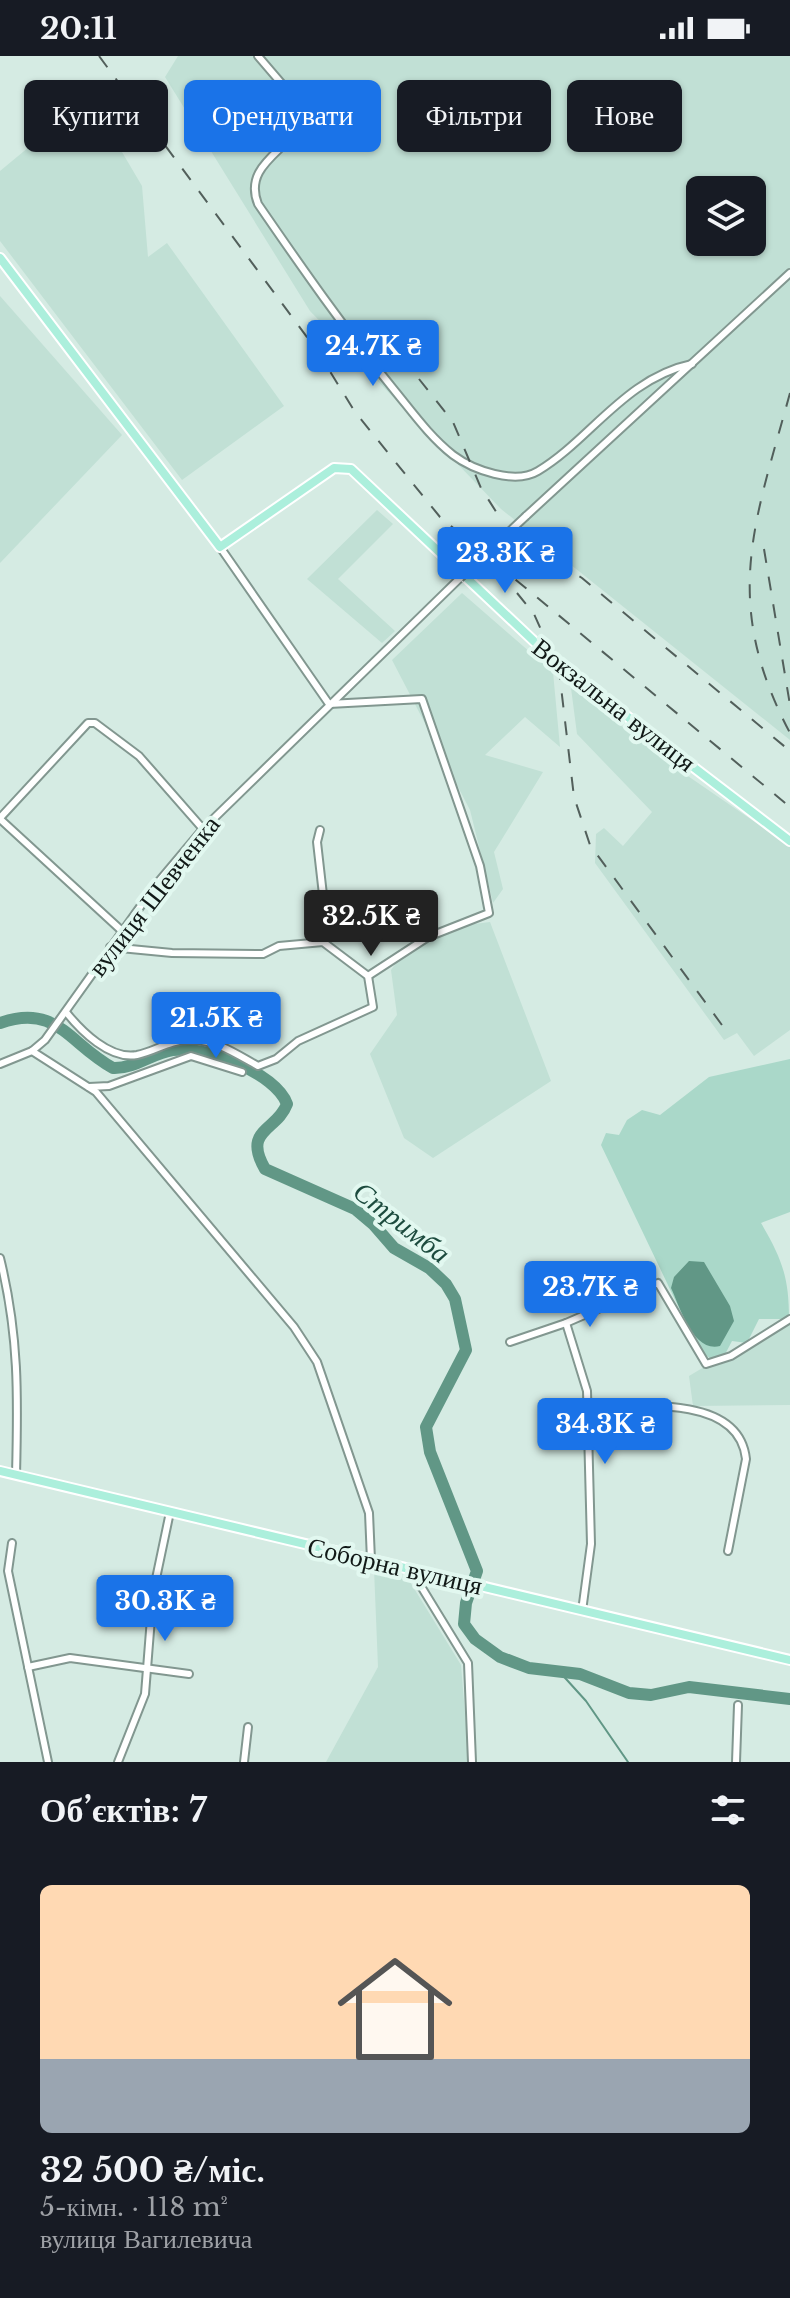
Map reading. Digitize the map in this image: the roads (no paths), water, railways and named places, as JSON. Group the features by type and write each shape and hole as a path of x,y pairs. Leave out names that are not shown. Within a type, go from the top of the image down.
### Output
{"main road":[{"path":"0,258 220,547"},
{"name":"Вокзальна вулиця","path":"220,547 334,468 351,469 538,647 616,711 790,841"},
{"name":"Соборна вулиця","path":"0,1471 790,1660"}],"street":[{"path":"258,56 306,112 298,130 256,172 253,192 258,204 324,299 386,380 433,437 454,456 477,468 525,478 541,470 618,403 663,375 692,364"},
{"name":"вулиця Шевченка","path":"0,1064 32,1051 45,1040 110,947 203,829 343,690 790,273"},
{"path":"220,547 329,704 422,699 480,866 489,913 428,937 368,976"},
{"path":"122,931 0,819 88,723 95,723 139,756 203,829"},
{"path":"320,830 317,842 327,930 323,942"},
{"path":"64,1014 104,1047 118,1054 135,1055 176,1041 201,1040 234,1052 258,1066 276,1059 298,1041 373,1007 368,976 323,942 279,946 263,954 172,953 110,947"},
{"path":"32,1051 89,1087 284,1315 317,1362 369,1513 371,1560"},
{"path":"89,1087 109,1086 191,1056 242,1072"},
{"path":"0,1258 14,1315 19,1396 16,1475"},
{"path":"510,1342 566,1323 658,1283 706,1364 731,1356 790,1319"},
{"path":"566,1323 584,1381 587,1409 591,1544 582,1611"},
{"path":"587,1409 664,1405 713,1416 734,1427 744,1444 746,1459 728,1551"},
{"path":"118,1762 145,1694 153,1593 170,1512"},
{"path":"12,1543 8,1571 48,1762"},
{"path":"411,1570 468,1663 472,1762"},
{"path":"28,1667 70,1658 189,1674"},
{"path":"736,1762 738,1705"},
{"path":"244,1762 248,1727"}],"waterway":[{"name":"Стримба","path":"0,1023 19,1018 49,1022 113,1068 173,1050 186,1050 220,1057 254,1072 269,1082 287,1104 259,1138 257,1146 265,1169 355,1209 394,1248 429,1268 446,1284 455,1299 466,1350 426,1427 430,1452 477,1571 466,1603 464,1624 475,1639 500,1657 529,1668 580,1674 629,1693 651,1695 689,1687 790,1699"},
{"path":"557,1669 586,1701 628,1762"}],"railway":[{"path":"99,56 318,352 355,412 440,517 790,807"},
{"path":"419,379 453,422 481,488 502,521"},
{"path":"790,393 756,524 750,603 756,643 769,686 790,733"},
{"path":"764,549 790,705"},
{"path":"556,561 582,578 790,751"},
{"path":"517,593 534,614 559,670 574,797 590,845 730,1036"}]}
